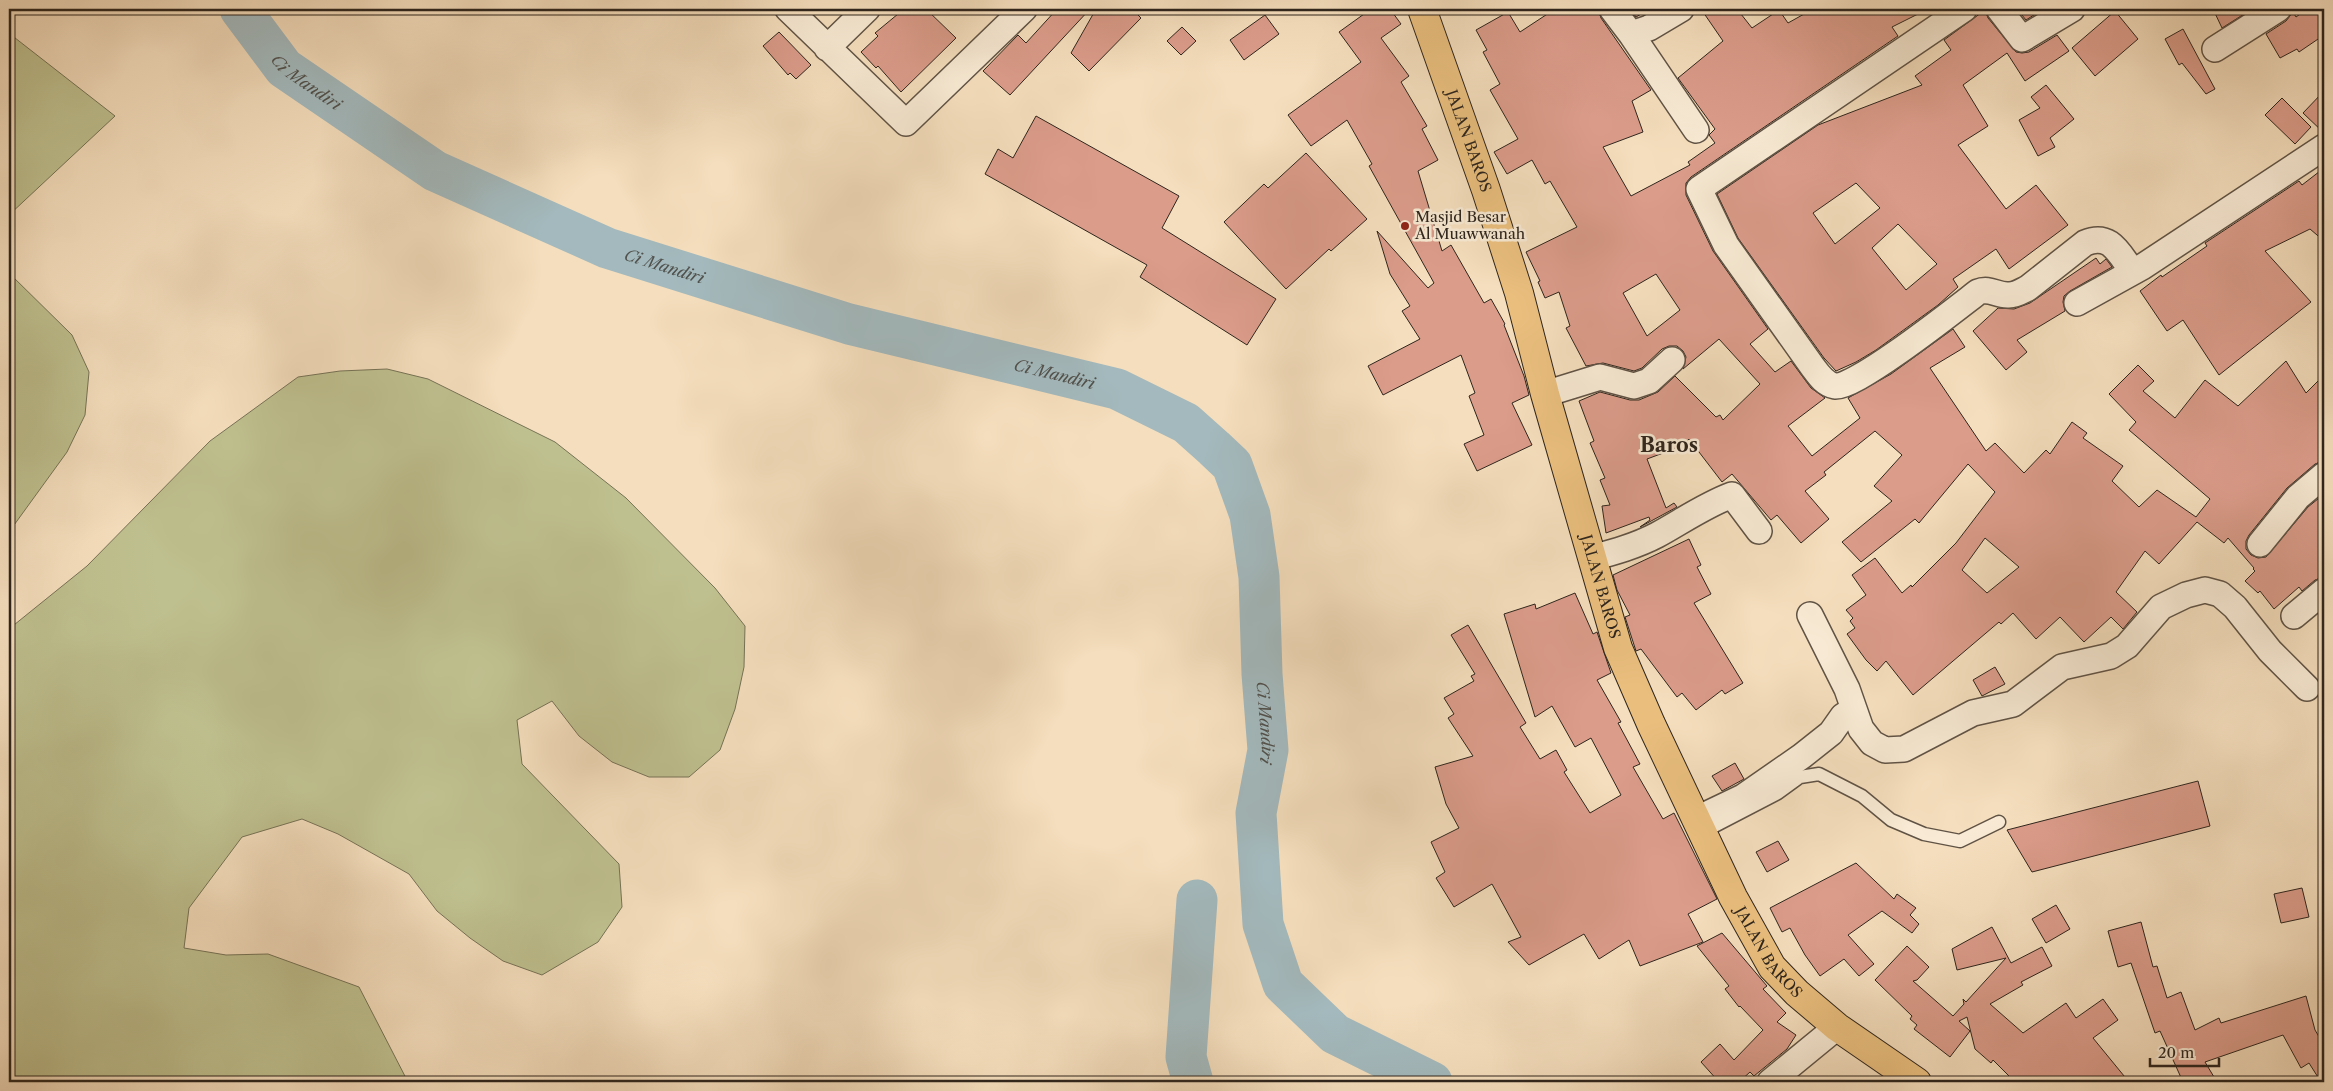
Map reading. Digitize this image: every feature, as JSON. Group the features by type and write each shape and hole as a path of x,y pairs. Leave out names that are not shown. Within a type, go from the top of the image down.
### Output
{"main road":[{"name":"JALAN BAROS","path":"1422,9 1486,190 1519,293 1545,394 1618,648 1700,826 1733,897 1772,967 1796,993 1836,1027 1917,1082"}],"street":[{"path":"788,9 906,123 1024,9"},
{"path":"827,48 867,9"},
{"path":"1612,9 1696,130"},
{"path":"1631,34 1650,28 1681,9"},
{"path":"1964,9 1699,189 1726,244 1812,366 1824,380 1835,386 1843,385 1871,369 1978,292 1988,289 2002,295 2018,293 2028,288 2085,243 2096,238 2105,240 2113,246 2133,272"},
{"path":"1999,9 2022,39 2072,9"},
{"path":"2215,49 2278,9"},
{"path":"2077,303 2133,272 2324,146"},
{"path":"1545,394 1600,377 1634,386 1650,381 1672,360"},
{"path":"2260,544 2298,497 2324,474"},
{"path":"1592,558 1625,549 1656,535 1720,500 1732,496 1759,531"},
{"path":"1810,615 1847,689 1862,729 1872,744 1885,750 1904,749 1973,713 2013,704 2062,667 2111,656 2127,646 2161,606 2186,595 2205,590 2220,594 2235,606 2270,651 2307,688"},
{"path":"2294,616 2324,591"},
{"path":"1700,826 1809,750 1830,733 1843,716 1854,710"},
{"path":"1770,1082 1836,1027"}],"lane":[{"path":"1700,826 1778,793 1800,777 1819,774 1862,796 1891,820 1924,834 1960,841 1999,822"}],"green space":[{"path":"9,35 115,116 9,215"},
{"path":"9,273 72,335 89,372 85,415 67,452 9,532"},
{"path":"387,369 428,379 555,442 626,498 715,588 745,626 744,667 735,709 720,750 689,777 649,777 612,762 579,736 552,701 517,720 522,764 619,864 622,907 598,942 542,975 503,961 470,938 437,911 409,874 338,834 302,819 242,837 189,908 184,948 226,955 268,954 359,987 408,1082 9,1082 9,629 87,566 210,441 298,377 340,371"}],"building":[{"path":"904,9 926,9 956,38 901,92 878,66 876,68 861,52 878,36 875,33"},
{"path":"1057,9 1090,9 1010,95 983,71 1018,35 1026,43"},
{"path":"1096,9 1132,9 1141,18 1089,71 1071,53"},
{"path":"1371,9 1390,9 1401,24 1381,38 1409,76 1401,82 1427,126 1422,129 1438,160 1418,171 1442,251 1451,245 1484,303 1491,299 1505,324 1529,395 1512,403 1532,445 1477,471 1464,444 1484,435 1469,396 1475,393 1461,355 1383,395 1368,366 1420,339 1402,311 1410,306 1390,274 1377,231 1428,288 1434,283 1369,166 1372,164 1347,120 1311,146 1288,115 1361,62 1339,32"},
{"path":"1555,9 1598,9 1601,18 1651,90 1632,101 1643,132 1603,147 1631,196 1690,165 1688,162 1715,143 1709,135 1715,129 1678,78 1723,41 1701,9 1737,9 1752,28 1779,10 1788,23 1813,9 1928,9 1892,27 1898,36 1691,177 1686,183 1686,195 1713,251 1768,329 1750,344 1775,372 1791,361 1811,388 1825,398 1788,426 1812,456 1860,418 1848,398 1891,374 1953,329 1965,347 1930,368 1986,451 1995,443 2024,473 2046,450 2050,454 2072,422 2087,433 2083,438 2123,466 2112,481 2139,507 2157,490 2196,517 2210,499 2129,430 2136,422 2109,394 2138,365 2154,381 2143,391 2175,418 2205,380 2238,406 2286,361 2306,393 2324,375 2324,461 2315,464 2287,488 2249,535 2246,541 2246,549 2251,555 2258,558 2266,557 2308,507 2324,494 2324,577 2315,580 2302,591 2299,587 2274,609 2260,591 2258,593 2245,581 2255,571 2254,568 2228,538 2224,543 2197,522 2159,564 2145,551 2116,592 2137,612 2123,629 2111,617 2084,642 2060,617 2036,639 2013,613 2001,624 1999,622 1913,695 1886,661 1877,671 1866,660 1847,634 1855,628 1850,621 1853,618 1846,610 1866,595 1852,575 1875,558 1902,593 1911,585 1912,587 1956,543 1995,492 1968,464 1919,523 1915,519 1861,562 1842,542 1892,501 1874,486 1902,455 1875,431 1824,472 1826,475 1805,491 1829,519 1801,543 1777,515 1771,520 1732,474 1722,482 1689,439 1682,446 1647,459 1666,508 1674,503 1677,507 1640,527 1650,520 1649,517 1606,533 1602,506 1610,505 1600,480 1605,478 1590,443 1594,441 1579,401 1600,392 1630,400 1639,400 1658,392 1675,376 1716,417 1720,415 1723,420 1760,384 1719,339 1683,369 1686,357 1677,346 1669,346 1662,349 1642,368 1634,371 1603,363 1586,366 1566,328 1570,326 1559,292 1545,298 1538,282 1540,281 1526,252 1577,227 1550,181 1545,184 1532,160 1507,174 1494,152 1518,139 1490,90 1500,84 1483,52 1487,50 1476,30 1508,12 1520,32","holes":["1656,274 1680,310 1647,336 1623,293","1985,538 2019,567 1987,593 1962,570"]},
{"path":"1630,9 1650,9 1636,17"},
{"path":"2017,9 2035,9 2037,13 2026,20"},
{"path":"2213,9 2252,9 2222,28"},
{"path":"2307,9 2324,9 2324,35 2299,52 2297,49 2280,58 2266,34 2286,21 2293,12 2296,17"},
{"path":"1985,10 1988,18 2016,52 2029,52 2057,35 2069,51 2025,81 2007,53 1963,85 1988,126 1958,145 2006,209 2036,185 2068,225 2009,269 1996,249 1953,279 1958,287 1938,305 1876,350 1836,371 1824,358 1738,238 1717,194 1818,125 1922,85 1915,76 1951,50 1944,40","holes":["1856,183 1880,208 1835,244 1813,213","1898,224 1937,264 1906,290 1872,248"]},
{"path":"2115,11 2138,39 2095,76 2072,48"},
{"path":"1265,15 1279,34 1244,60 1230,40"},
{"path":"1182,27 1196,41 1181,55 1167,41"},
{"path":"2183,29 2215,89 2206,94 2182,63 2179,65 2165,39"},
{"path":"779,32 811,65 796,79 790,73 788,75 763,46"},
{"path":"2046,85 2074,119 2050,138 2055,147 2038,156 2019,120 2040,108 2031,97"},
{"path":"2324,91 2324,133 2303,113"},
{"path":"2282,98 2311,127 2295,144 2265,115"},
{"path":"1036,116 1179,196 1162,228 1276,299 1247,345 1140,277 1147,265 985,174 998,149 1013,158"},
{"path":"1306,153 1367,219 1331,251 1329,249 1286,289 1224,222 1264,184 1268,188"},
{"path":"2324,168 2324,241 2310,229 2265,251 2311,302 2219,375 2183,320 2167,331 2140,291 2161,275 2162,277 2207,246 2205,243 2299,181 2302,185"},
{"path":"2096,258 2100,264 2106,259 2112,267 2070,291 2064,296 2065,311 2017,340 2027,352 2006,370 1973,331 1998,308 2014,309 2030,303"},
{"path":"1689,539 1701,565 1697,567 1711,594 1694,603 1743,683 1725,694 1722,690 1696,710 1682,693 1677,697 1641,649 1636,651 1625,617 1630,615 1617,590 1613,575"},
{"path":"1575,593 1593,634 1597,632 1611,673 1597,680 1621,722 1618,723 1640,764 1633,767 1663,819 1674,813 1717,899 1688,914 1703,942 1640,966 1629,940 1599,959 1584,934 1529,965 1508,942 1521,937 1492,884 1454,907 1436,878 1445,872 1431,842 1459,828 1446,804 1435,767 1473,756 1448,718 1454,714 1444,698 1474,681 1471,676 1475,674 1451,635 1468,625 1526,723 1520,727 1540,759 1556,750 1567,770 1564,772 1590,813 1621,795 1591,738 1575,747 1552,706 1535,717 1504,614 1535,604 1536,609"},
{"path":"1995,667 2005,684 1982,696 1973,680"},
{"path":"1735,763 1744,779 1722,791 1712,776"},
{"path":"2198,781 2210,826 2032,872 2007,830"},
{"path":"1778,841 1789,860 1767,872 1756,852"},
{"path":"1856,863 1894,899 1897,894 1916,908 1910,915 1919,924 1912,933 1882,911 1848,935 1874,964 1859,976 1844,959 1820,976 1805,955 1790,928 1782,932 1770,908"},
{"path":"2302,888 2309,917 2281,923 2274,894"},
{"path":"2056,905 2070,929 2046,943 2032,919"},
{"path":"2141,922 2153,967 2157,966 2167,998 2181,992 2195,1030 2219,1018 2221,1023 2306,996 2315,1030 2324,1045 2324,1082 2321,1082 2309,1063 2301,1068 2283,1035 2205,1062 2217,1082 2183,1082 2160,1031 2155,1033 2131,963 2118,967 2108,931"},
{"path":"1992,927 2011,963 2042,947 2052,966 2021,982 2023,985 1990,1004 2023,1033 2066,1003 2076,1018 2103,999 2118,1020 2093,1038 2129,1082 2015,1082 1993,1060 1991,1063 1975,1049 1967,1017 1959,1021 1970,1031 1950,1057 1914,1029 1917,1025 1910,1019 1912,1016 1875,980 1907,946 1929,967 1917,980 1913,981 1953,1016 1964,1004 1963,999 1966,1002 2006,958 1957,970 1952,949"},
{"path":"1722,933 1767,986 1763,989 1786,1013 1777,1022 1796,1035 1787,1049 1754,1076 1750,1072 1739,1082 1719,1082 1701,1062 1720,1044 1734,1060 1763,1030 1739,1007 1725,989 1729,986 1697,946"}],"waterway":[{"name":"Ci Mandiri","path":"240,9 284,68 435,171 607,248 849,324 1117,389 1186,423 1214,448 1232,465 1250,515 1259,577 1262,674 1268,750 1256,813 1263,924 1283,984 1335,1034 1432,1082"},
{"path":"1193,1082 1186,1057 1197,900"}],"place":[{"name":"Masjid Besar Al Muawwanah","path":"1405,226"}],"district":[{"name":"Baros","path":"1669,445"}]}
